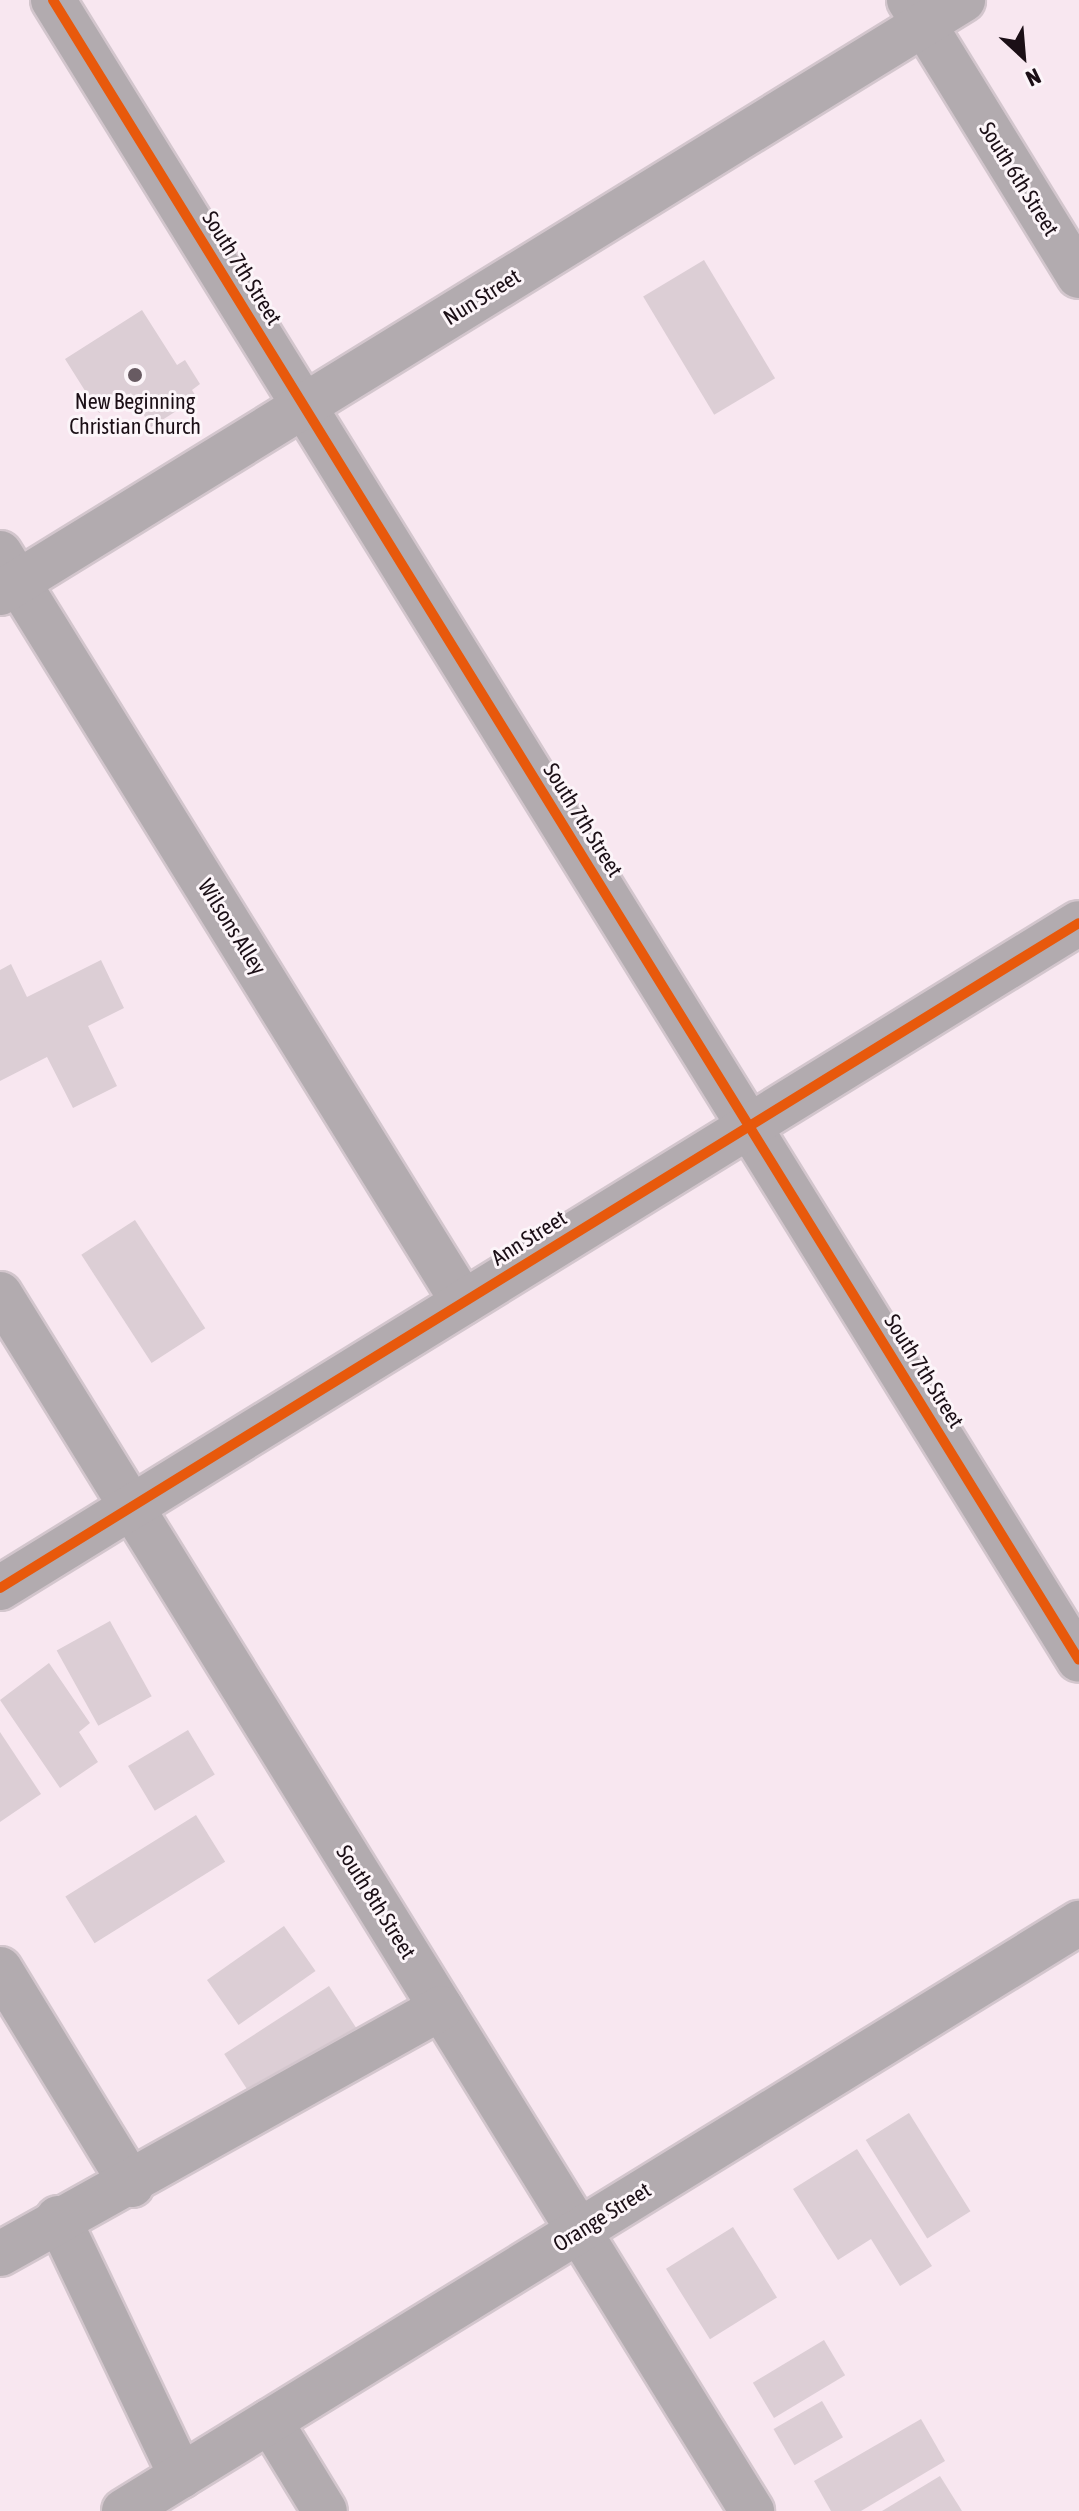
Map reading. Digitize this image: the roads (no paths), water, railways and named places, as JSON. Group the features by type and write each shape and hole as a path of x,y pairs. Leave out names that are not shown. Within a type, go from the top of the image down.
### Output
{"street":[{"name":"South 7th Street","path":"53,0 1079,1660"},
{"name":"Nun Street","path":"6,576 304,406 916,12 963,0"},
{"name":"South 6th Street","path":"916,12 1079,276"},
{"name":"Wilsons Alley","path":"6,576 463,1302"},
{"name":"Ann Street","path":"0,1588 1079,923"},
{"name":"South 8th Street","path":"0,1294 752,2511"},
{"name":"Orange Street","path":"124,2511 1079,1923"},
{"path":"0,1969 132,2185"},
{"path":"0,2254 58,2218 132,2185 441,2008"},
{"path":"58,2218 181,2476"},
{"path":"270,2421 325,2511"}],"place":[{"name":"New Beginning Christian Church","path":"135,375"}]}
